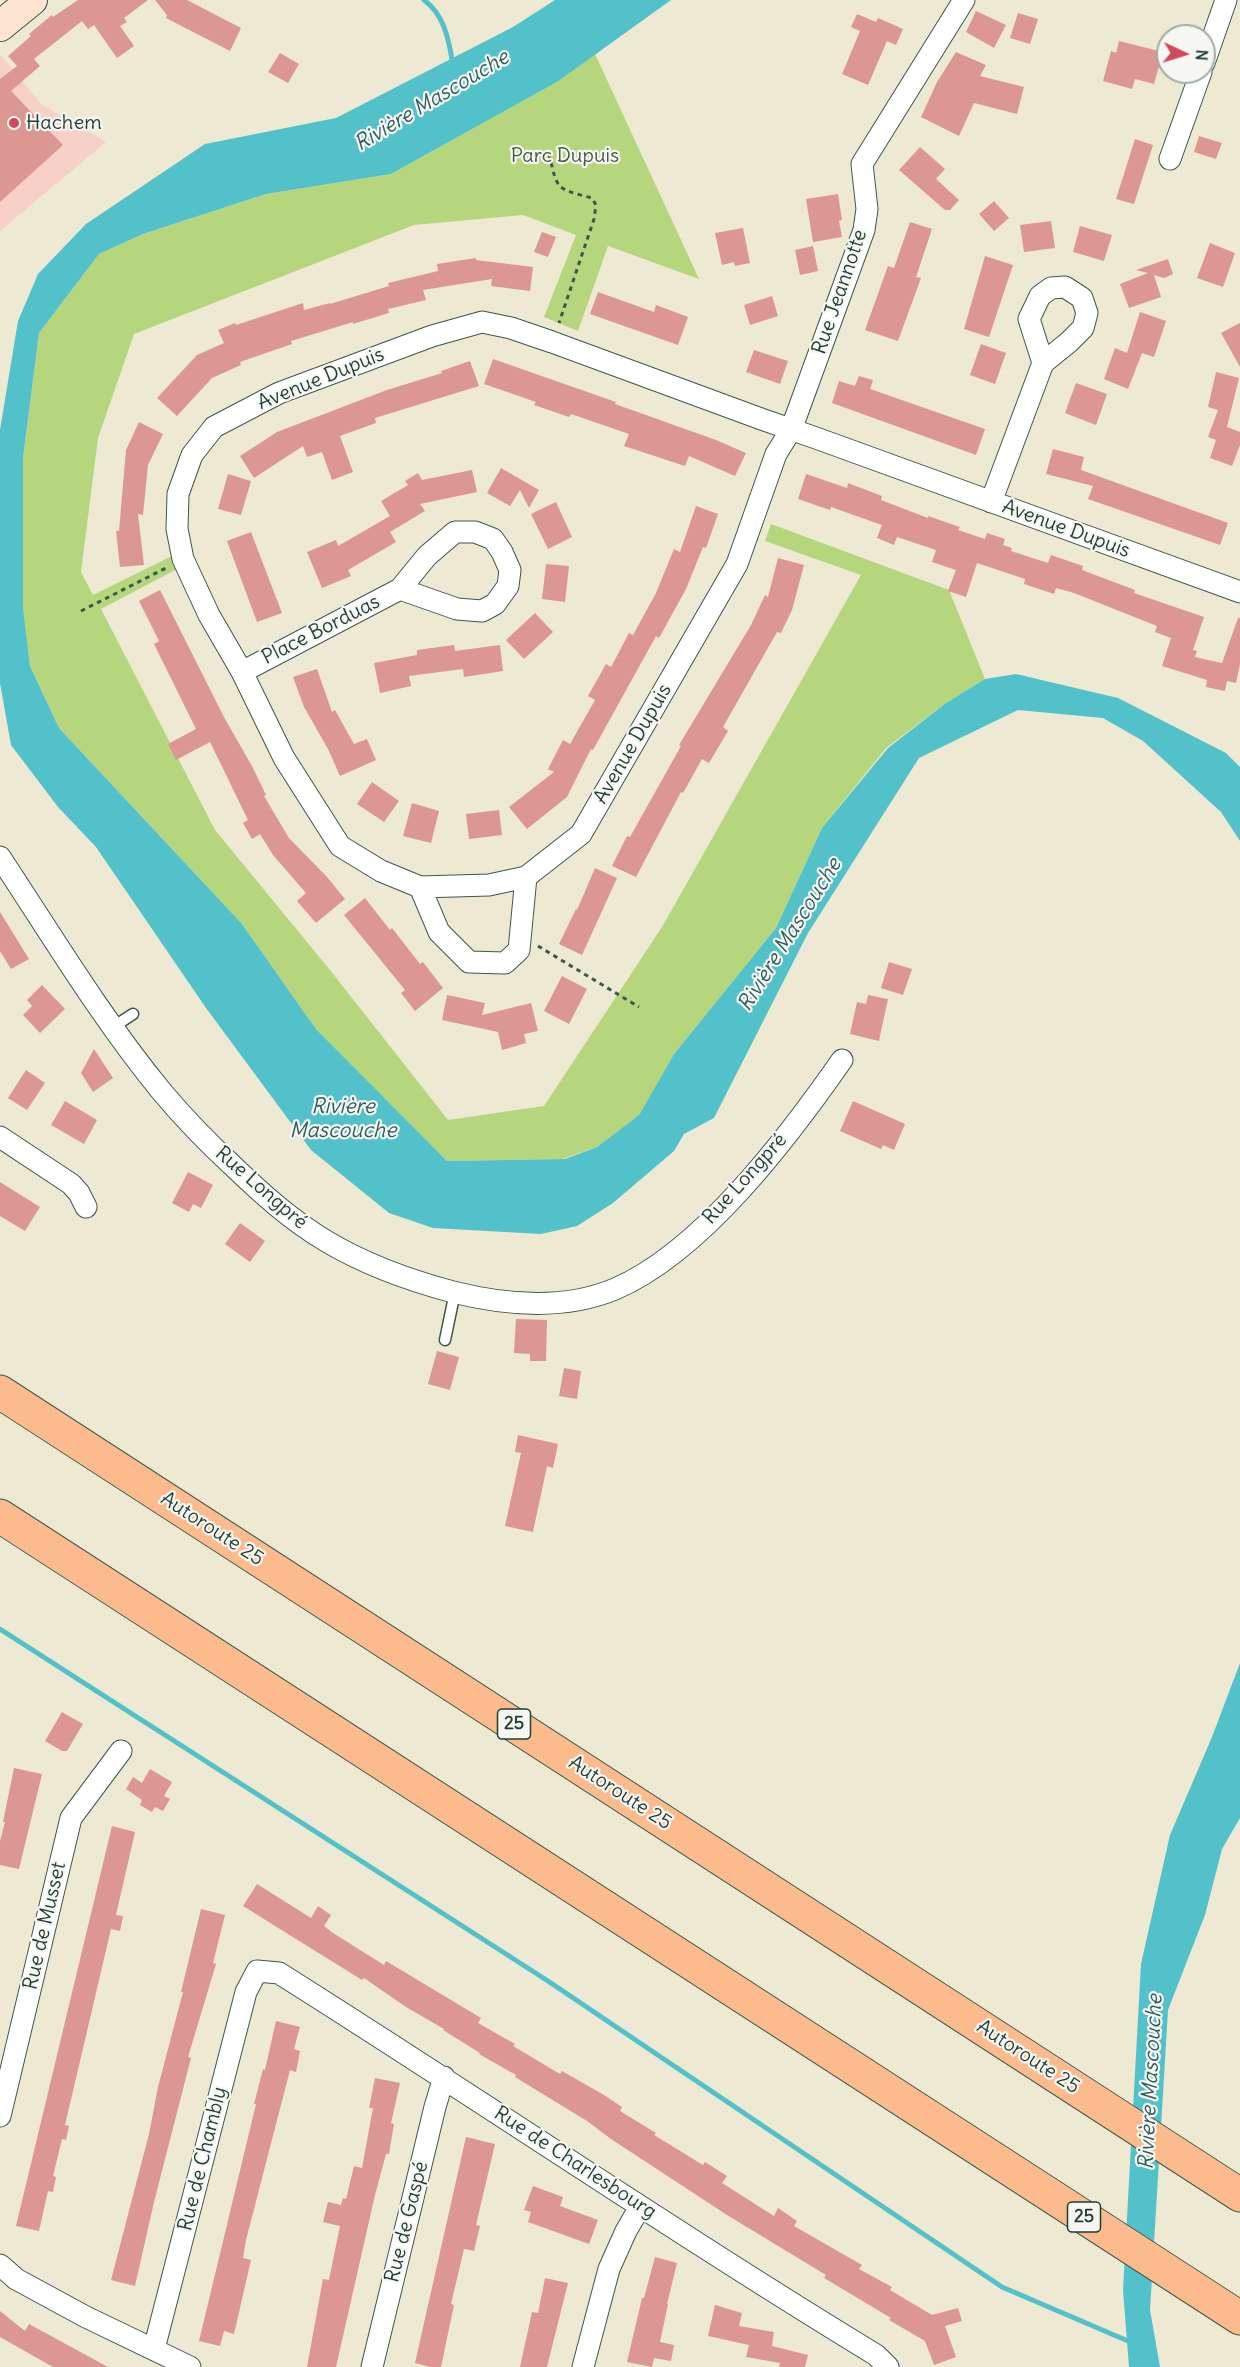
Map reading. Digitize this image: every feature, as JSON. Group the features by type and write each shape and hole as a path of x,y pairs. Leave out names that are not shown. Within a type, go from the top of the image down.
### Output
{"highway":[{"name":"Autoroute 25","path":"0,1392 1233,2190"},
{"name":"25","path":"0,1516 1232,2313"}],"main road":[{"path":"0,26 32,0"}],"street":[{"name":"Rue Jeannotte","path":"791,429 864,230 867,209 862,164 964,0"},
{"path":"1216,29 1226,0"},
{"path":"1170,159 1197,84"},
{"name":"Avenue Dupuis","path":"791,429 776,454 737,564 581,834 525,877 489,885 420,887 381,871 340,846 284,758 242,672 209,615 183,559 177,529 178,494 192,455 214,427 279,393 432,336 482,322 511,328 552,342 1240,592"},
{"path":"991,502 1043,363"},
{"name":"Place Borduas","path":"242,672 400,589 427,556 455,532 475,532 493,539 510,570 508,586 495,604 482,611 457,609 400,589"},
{"name":"Rue Longpré","path":"0,857 113,1027 152,1080 179,1111 251,1184 292,1218 326,1241 362,1260 408,1279 455,1292 503,1300 561,1302 587,1299 642,1275 693,1236 755,1172 797,1121 842,1060"},
{"path":"420,887 439,932 468,962 505,963 519,950 525,877"},
{"path":"0,1137 65,1179 79,1193 86,1207"},
{"name":"Rue de Musset","path":"0,2116 70,1818 121,1751"},
{"name":"Rue de Charlesbourg","path":"257,1971 279,1973 444,2077 640,2207 876,2355 888,2367"},
{"name":"Rue de Chambly","path":"154,2349 246,1992 257,1971"},
{"name":"Rue de Gaspé","path":"372,2367 444,2077"},
{"path":"583,2367 609,2269 640,2207"},
{"path":"0,2265 16,2279 86,2318 190,2367"}],"lane":[{"path":"113,1027 133,1014"},
{"path":"445,1340 455,1292"}],"path":[{"path":"549,154 557,186 591,198 596,205 594,219 552,342"},
{"path":"81,611 183,559"},
{"path":"521,936 639,1007"}],"shaded area":[{"path":"0,54 41,104 106,142 0,231"}],"green space":[{"name":"Parc Dupuis","path":"595,54 699,279 608,246 578,331 544,317 576,235 523,215 414,225 134,334 98,438 81,572 93,595 178,553 181,567 101,609 215,830 330,970 448,1120 544,1106 662,927 861,575 765,541 771,524 949,590 985,679 946,703 886,748 822,828 776,928 674,1054 639,1115 597,1147 562,1159 447,1161 316,1029 242,924 59,728 30,666 23,607 23,458 39,333 99,254 143,234 266,194 391,174 557,82"}],"water":[{"name":"Rivière Mascouche","path":"555,0 671,0 557,82 391,174 266,194 143,234 99,254 39,333 23,458 23,607 30,666 59,728 242,924 316,1029 447,1161 565,1159 597,1147 639,1115 674,1054 776,928 822,828 888,748 946,703 985,679 1016,674 1118,698 1226,753 1240,767 1240,841 1221,812 1143,741 1103,718 1018,710 919,758 808,933 714,1118 684,1134 674,1151 613,1203 577,1226 541,1234 433,1228 389,1213 311,1150 206,1008 96,847 58,807 11,745 0,683 0,430 18,321 38,274 86,224 205,144 336,118 513,27"},
{"name":"Rivière Mascouche","path":"1240,1663 1240,1818 1222,1849 1205,1915 1168,2010 1150,2310 1160,2367 1129,2367 1123,2290 1141,1964 1170,1835 1212,1737"}],"building":[{"path":"78,0 148,0 124,18 127,22 120,26 134,46 117,58 94,25 88,29 82,21 34,59 40,66 11,91 63,145 0,202 0,79 17,66 8,56 52,15 53,17"},
{"path":"155,0 187,0 241,28 230,51 166,18 167,15"},
{"path":"976,11 1006,25 994,48 966,32"},
{"path":"1018,13 1038,19 1030,44 1010,38"},
{"path":"857,14 876,22 878,18 903,29 896,45 887,41 868,85 842,74 860,31 851,27"},
{"path":"1119,41 1156,50 1154,84 1135,79 1132,89 1103,81 1111,51 1116,53"},
{"path":"956,52 986,65 980,76 1024,87 1017,114 974,103 959,136 921,117 937,82"},
{"path":"280,53 299,64 288,83 268,72"},
{"path":"1199,136 1222,143 1216,159 1194,152"},
{"path":"1135,139 1153,145 1134,204 1116,199"},
{"path":"920,147 945,169 936,179 959,200 950,210 945,210 899,170"},
{"path":"838,194 842,237 813,242 806,199"},
{"path":"994,201 1009,218 994,231 979,214"},
{"path":"1051,221 1055,248 1024,252 1020,225"},
{"path":"910,222 932,229 916,277 921,278 898,341 865,330 888,266 894,268"},
{"path":"1080,226 1112,235 1104,261 1073,252"},
{"path":"743,228 750,263 735,266 734,262 722,265 715,233"},
{"path":"542,232 556,237 548,257 534,252"},
{"path":"1210,243 1235,253 1223,287 1197,278"},
{"path":"813,246 818,271 800,275 795,250"},
{"path":"985,256 1013,265 989,337 964,329"},
{"path":"476,258 476,260 533,267 530,291 491,286 492,279 423,290 426,300 388,309 389,313 291,341 292,344 240,362 241,365 212,378 177,416 157,398 197,355 224,343 218,330 303,303 304,310 330,304 389,286 388,283 438,271 437,264"},
{"path":"1168,259 1173,274 1164,278 1154,275 1161,297 1129,308 1120,284 1148,273 1136,270"},
{"path":"598,292 654,312 656,305 688,317 678,345 590,314"},
{"path":"772,296 778,316 750,325 744,305"},
{"path":"1140,312 1166,321 1154,357 1142,353 1128,389 1104,379 1115,348 1127,353"},
{"path":"1240,323 1240,367 1221,333"},
{"path":"981,344 1006,353 995,384 970,375"},
{"path":"754,350 788,361 780,384 746,372"},
{"path":"493,359 616,402 615,404 746,453 735,476 689,456 685,466 624,446 629,434 571,414 569,417 534,405 536,402 484,384"},
{"path":"470,361 479,386 375,418 376,423 340,436 353,472 332,480 322,452 307,457 303,446 254,478 240,456 277,432"},
{"path":"1216,372 1239,378 1227,427 1240,432 1240,445 1232,466 1210,458 1216,440 1208,437 1218,410 1208,407"},
{"path":"859,376 873,380 870,389 985,429 976,455 832,403 839,381 855,386"},
{"path":"1076,383 1107,394 1096,425 1065,413"},
{"path":"139,422 163,434 148,465 143,515 138,514 144,565 120,567 116,531 119,531 126,450"},
{"path":"1053,449 1084,457 1081,470 1228,523 1220,545 1088,499 1093,486 1046,474"},
{"path":"501,468 539,490 529,508 520,490 510,506 487,493"},
{"path":"472,470 477,492 420,504 425,511 390,532 396,542 348,570 351,576 322,588 307,552 336,540 338,546 390,516 381,501 408,485 405,481 418,473 422,480"},
{"path":"228,474 251,481 241,515 218,509"},
{"path":"806,474 847,488 848,483 882,496 881,500 928,518 928,516 960,527 958,530 985,539 987,533 1005,539 1003,545 1012,548 1011,551 1048,563 1051,555 1083,566 1082,570 1135,590 1134,593 1204,617 1193,650 1197,651 1195,657 1222,663 1238,618 1240,618 1240,664 1236,683 1227,681 1225,691 1206,687 1207,680 1162,666 1171,638 1155,632 1157,626 1074,593 1056,588 1054,594 1024,584 1025,579 977,563 966,597 948,591 956,570 932,562 936,550 897,537 894,545 877,538 882,525 831,507 830,510 798,499"},
{"path":"556,502 572,537 548,549 531,514"},
{"path":"696,506 718,514 706,548 703,547 686,589 659,638 656,636 593,750 591,749 567,797 527,829 509,807 554,772 548,769 563,740 570,744 595,700 588,696 606,664 611,667 629,633 633,635 656,593 674,549 680,552"},
{"path":"251,532 282,613 257,622 227,541"},
{"path":"778,558 804,565 792,610 781,633 777,632 723,727 728,731 709,763 702,759 683,793 681,792 636,877 612,866 627,836 630,837 681,746 679,745 751,625 765,595 768,597"},
{"path":"546,564 569,566 565,602 542,599"},
{"path":"160,590 225,719 252,766 266,795 264,796 289,838 345,899 316,923 297,901 306,893 273,855 260,834 252,839 243,823 248,820 210,742 176,760 168,744 196,729 154,644 159,641 139,601"},
{"path":"535,613 553,632 524,659 506,640"},
{"path":"454,645 455,651 500,645 503,671 464,677 463,669 409,676 411,686 380,693 374,663 417,655 417,650"},
{"path":"317,669 332,712 335,710 354,744 367,739 376,760 340,776 328,749 304,707 293,677"},
{"path":"372,782 399,801 384,822 357,804"},
{"path":"412,803 439,811 431,843 403,836"},
{"path":"499,810 502,835 469,839 466,814"},
{"path":"595,868 617,878 582,955 559,944"},
{"path":"365,898 390,930 392,928 420,964 423,962 443,988 415,1011 401,993 405,990 344,915"},
{"path":"0,912 29,959 11,969 0,951"},
{"path":"889,962 912,969 903,995 881,988"},
{"path":"562,976 587,989 569,1024 544,1011"},
{"path":"42,985 65,1009 40,1033 23,1015 32,1006 27,1000"},
{"path":"447,995 485,1003 482,1015 531,1003 538,1031 524,1034 526,1043 502,1050 498,1032 442,1020"},
{"path":"868,995 888,999 879,1041 850,1034 857,1002 866,1004"},
{"path":"94,1049 113,1078 93,1092 81,1073"},
{"path":"26,1070 45,1083 27,1110 8,1098"},
{"path":"65,1101 97,1120 84,1144 51,1125"},
{"path":"853,1101 905,1124 894,1150 883,1145 881,1149 840,1131"},
{"path":"188,1172 213,1185 201,1208 193,1204 189,1212 172,1203"},
{"path":"0,1182 40,1207 25,1231 0,1216"},
{"path":"240,1223 265,1241 250,1262 225,1244"},
{"path":"516,1319 547,1320 546,1361 530,1361 530,1354 514,1353"},
{"path":"437,1351 459,1357 450,1390 428,1384"},
{"path":"564,1368 581,1371 577,1399 559,1396"},
{"path":"518,1435 558,1444 553,1468 547,1466 533,1532 505,1526 521,1453 515,1452"},
{"path":"62,1712 83,1724 67,1751 62,1751 45,1741"},
{"path":"14,1768 42,1774 19,1869 0,1865 0,1841"},
{"path":"150,1769 172,1782 164,1796 170,1799 163,1811 155,1807 152,1812 140,1805 142,1800 126,1789 133,1777 142,1783"},
{"path":"112,1826 135,1832 116,1915 123,1916 120,1931 111,1929 65,2125 69,2126 66,2140 62,2139 53,2176 56,2177 53,2192 48,2191 39,2231 16,2226"},
{"path":"257,1884 311,1918 318,1906 331,1915 324,1926 333,1933 384,1965 386,1961 481,2018 478,2023 515,2044 513,2046 560,2074 562,2071 604,2095 622,2107 620,2111 656,2133 654,2135 703,2165 705,2162 727,2176 722,2183 774,2216 778,2208 797,2221 794,2226 862,2265 859,2269 892,2287 890,2290 932,2315 958,2308 962,2321 945,2326 956,2357 934,2365 925,2341 889,2320 891,2318 824,2278 826,2275 727,2215 587,2121 479,2054 364,1978 362,1980 243,1906"},
{"path":"201,1909 225,1915 213,1963 216,1964 188,2057 191,2058 135,2286 111,2280 149,2134 158,2087 183,1992 181,1992"},
{"path":"276,2021 300,2027 294,2049 300,2051 296,2072 290,2070 246,2240 243,2258 251,2260 234,2334 224,2331 220,2346 199,2341 256,2104 254,2104 263,2069 265,2070"},
{"path":"375,2078 400,2083 391,2123 394,2124 389,2154 386,2154 375,2195 336,2367 307,2367 323,2279 329,2280 340,2226 323,2222 328,2202 341,2205 343,2198 346,2199 354,2166 362,2168 373,2108 369,2108"},
{"path":"466,2137 495,2144 476,2225 480,2226 474,2251 464,2249 451,2304 454,2305 441,2367 430,2367 415,2363"},
{"path":"533,2186 563,2197 560,2206 598,2220 589,2244 528,2222 531,2212 524,2210"},
{"path":"655,2257 677,2263 660,2342 674,2345 671,2361 654,2358 652,2367 627,2362 642,2298 644,2298"},
{"path":"545,2278 568,2283 547,2367 520,2367 532,2312 538,2313"},
{"path":"715,2305 742,2313 739,2326 774,2332 772,2346 808,2355 805,2367 779,2367 780,2363 746,2357 749,2345 708,2336"},
{"path":"0,2311 25,2331 29,2324 108,2367 53,2367 0,2337"}],"waterway":[{"path":"424,0 440,19 452,59"},
{"path":"0,1629 548,1981 1002,2287 1128,2341"}],"place":[{"name":"Hachem","path":"14,123"}]}
